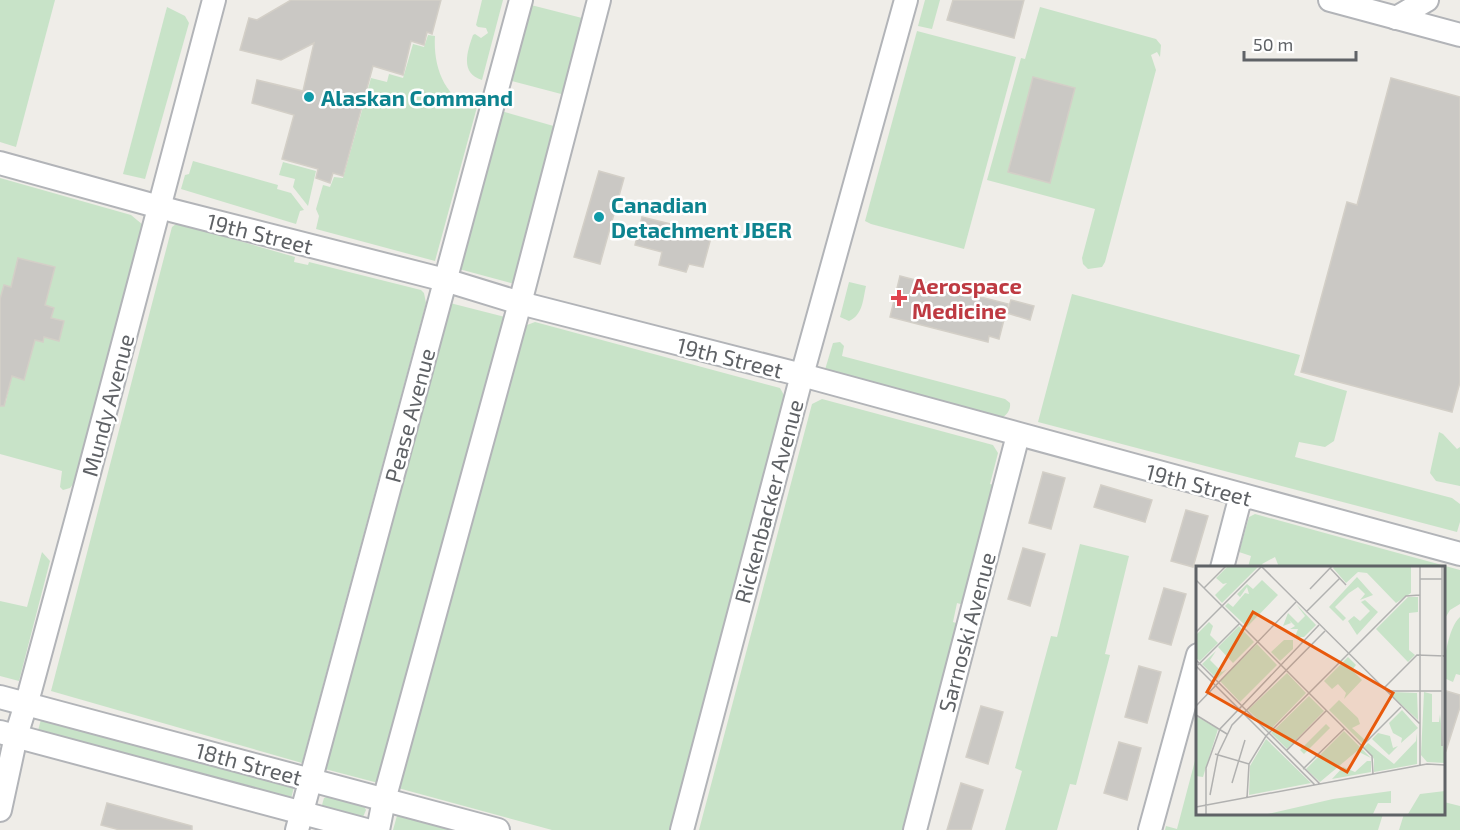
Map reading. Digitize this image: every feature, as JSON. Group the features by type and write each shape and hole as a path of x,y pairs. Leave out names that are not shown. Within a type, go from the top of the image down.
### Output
{"street":[{"name":"Mundy Avenue","path":"0,810 8,734 27,704 214,0"},
{"name":"Pease Avenue","path":"300,822 521,0"},
{"path":"378,830 384,800 520,303 599,0"},
{"name":"Rickenbacker Avenue","path":"682,830 801,375 906,0"},
{"path":"1330,0 1366,5 1396,18 1460,35"},
{"path":"1396,18 1427,0"},
{"name":"19th Street","path":"0,163 159,207 445,280 520,303 801,375 1460,554"},
{"name":"Sarnoski Avenue","path":"915,830 1018,435"},
{"path":"1222,566 1241,495"},
{"path":"1150,830 1196,659"},
{"name":"18th Street","path":"0,697 498,830"},
{"name":"18th Street","path":"8,734 300,822 366,830"}],"green space":[{"path":"0,0 55,0 16,147 0,142"},
{"path":"482,0 503,0 482,80 470,72 467,55 473,35 481,38 488,33 486,28 476,25"},
{"path":"925,0 940,0 932,29 918,26"},
{"path":"527,4 586,19 565,95 508,80"},
{"path":"167,7 185,16 189,23 145,179 123,174"},
{"path":"1040,7 1156,39 1161,45 1160,57 1157,52 1151,55 1156,70 1102,267 1088,269 1083,264 1082,258 1095,209 987,180 1021,58 1025,59","holes":["1033,77 1075,88 1049,183 1008,171"]},
{"path":"917,31 1016,57 964,249 865,221"},
{"path":"428,35 435,36 439,70 449,90 456,97 477,107 435,261 316,229 319,216 316,209 323,185 330,187 334,177 343,178 371,78 387,82 389,74 403,78 413,44 424,47"},
{"path":"501,111 557,127 515,284 459,269"},
{"path":"193,161 278,185 277,189 291,193 304,210 300,211 296,224 181,189 185,175 189,174"},
{"path":"283,162 316,171 308,206 293,187 295,179 279,175"},
{"path":"0,178 131,215 143,225 74,483 70,488 63,490 60,487 62,471 0,454 0,400 6,401 12,376 24,379 35,340 43,342 44,337 59,340 64,321 51,318 54,308 45,305 55,267 18,258 11,287 4,285 0,299"},
{"path":"176,224 295,257 294,262 308,265 309,262 421,290 424,293 426,303 302,763 51,691 172,227"},
{"path":"849,282 866,286 860,311 849,321 840,317"},
{"path":"1072,294 1300,355 1294,375 1347,391 1334,441 1325,447 1299,442 1295,457 1452,498 1460,504 1460,522 1457,532 1038,422"},
{"path":"450,303 505,317 382,784 325,769"},
{"path":"535,322 780,388 785,397 670,830 552,830 398,788 519,328"},
{"path":"840,342 844,346 842,356 1005,399 1010,403 1009,411 1000,420 824,373 833,343"},
{"path":"822,399 993,445 998,453 990,484 997,486 964,605 957,603 953,622 959,624 904,830 699,830 812,404"},
{"path":"1439,432 1457,449 1460,447 1460,486 1436,481 1430,473"},
{"path":"1255,514 1460,570 1460,604 1450,610 1445,618 1445,566 1279,566 1275,557 1262,564 1263,566 1248,566 1251,556 1239,552 1249,517"},
{"path":"1080,544 1129,556 1105,654 1110,655 1076,785 1070,784 1057,830 1005,830 1022,771 1015,768 1051,636 1057,637"},
{"path":"42,552 50,561 19,681 0,676 0,601 27,607"},
{"path":"1460,617 1460,675 1456,674 1453,682 1445,678 1445,657 1449,637"},
{"path":"42,716 295,784 290,802 37,734"},
{"path":"1196,757 1196,815 1383,815 1378,830 1165,830 1166,826 1177,829"},
{"path":"329,796 364,806 366,810 363,817 360,819 325,809 322,805 324,798"},
{"path":"1445,802 1460,806 1460,830 1399,830 1404,815 1445,815"},
{"path":"398,812 467,830 393,830"}],"building":[{"name":"Alaskan Command","path":"291,0 441,0 432,34 427,32 424,45 411,41 403,75 373,66 343,176 333,173 330,183 316,178 318,169 282,159 294,115 252,103 257,80 303,91 314,43 281,60 240,50 249,18 257,20"},
{"path":"953,0 1024,0 1014,38 947,20"},
{"path":"1033,77 1075,88 1050,183 1008,172"},
{"path":"1391,78 1460,97 1460,382 1452,412 1301,372 1347,202 1357,205"},
{"name":"Canadian Detachment JBER","path":"599,171 624,178 600,264 574,257"},
{"path":"642,217 712,234 703,267 689,264 686,272 659,265 662,252 635,245"},
{"path":"18,258 55,267 45,305 54,308 51,318 64,321 59,341 44,337 43,342 35,340 24,380 12,376 4,406 0,406 0,299 4,285 11,287"},
{"path":"900,276 1008,304 999,339 989,336 988,342 890,317"},
{"path":"1011,300 1034,306 1030,320 1007,313"},
{"path":"1043,472 1065,478 1051,529 1029,523"},
{"path":"1101,485 1152,500 1145,522 1094,507"},
{"path":"1186,510 1208,516 1193,567 1171,561"},
{"path":"1023,548 1045,554 1030,606 1008,599"},
{"path":"1164,588 1186,594 1171,645 1149,639"},
{"path":"1139,666 1161,672 1147,723 1125,717"},
{"path":"1445,691 1460,695 1460,707 1446,751"},
{"path":"981,706 1003,712 988,764 966,757"},
{"path":"1119,742 1141,748 1127,800 1104,793"},
{"path":"961,783 983,790 971,830 947,830"},
{"path":"107,803 192,826 192,830 120,830 101,825"}],"place":[{"name":"Alaskan Command","path":"309,97"},
{"name":"Canadian Detachment JBER","path":"599,217"},
{"name":"Aerospace Medicine","path":"899,298"}]}
